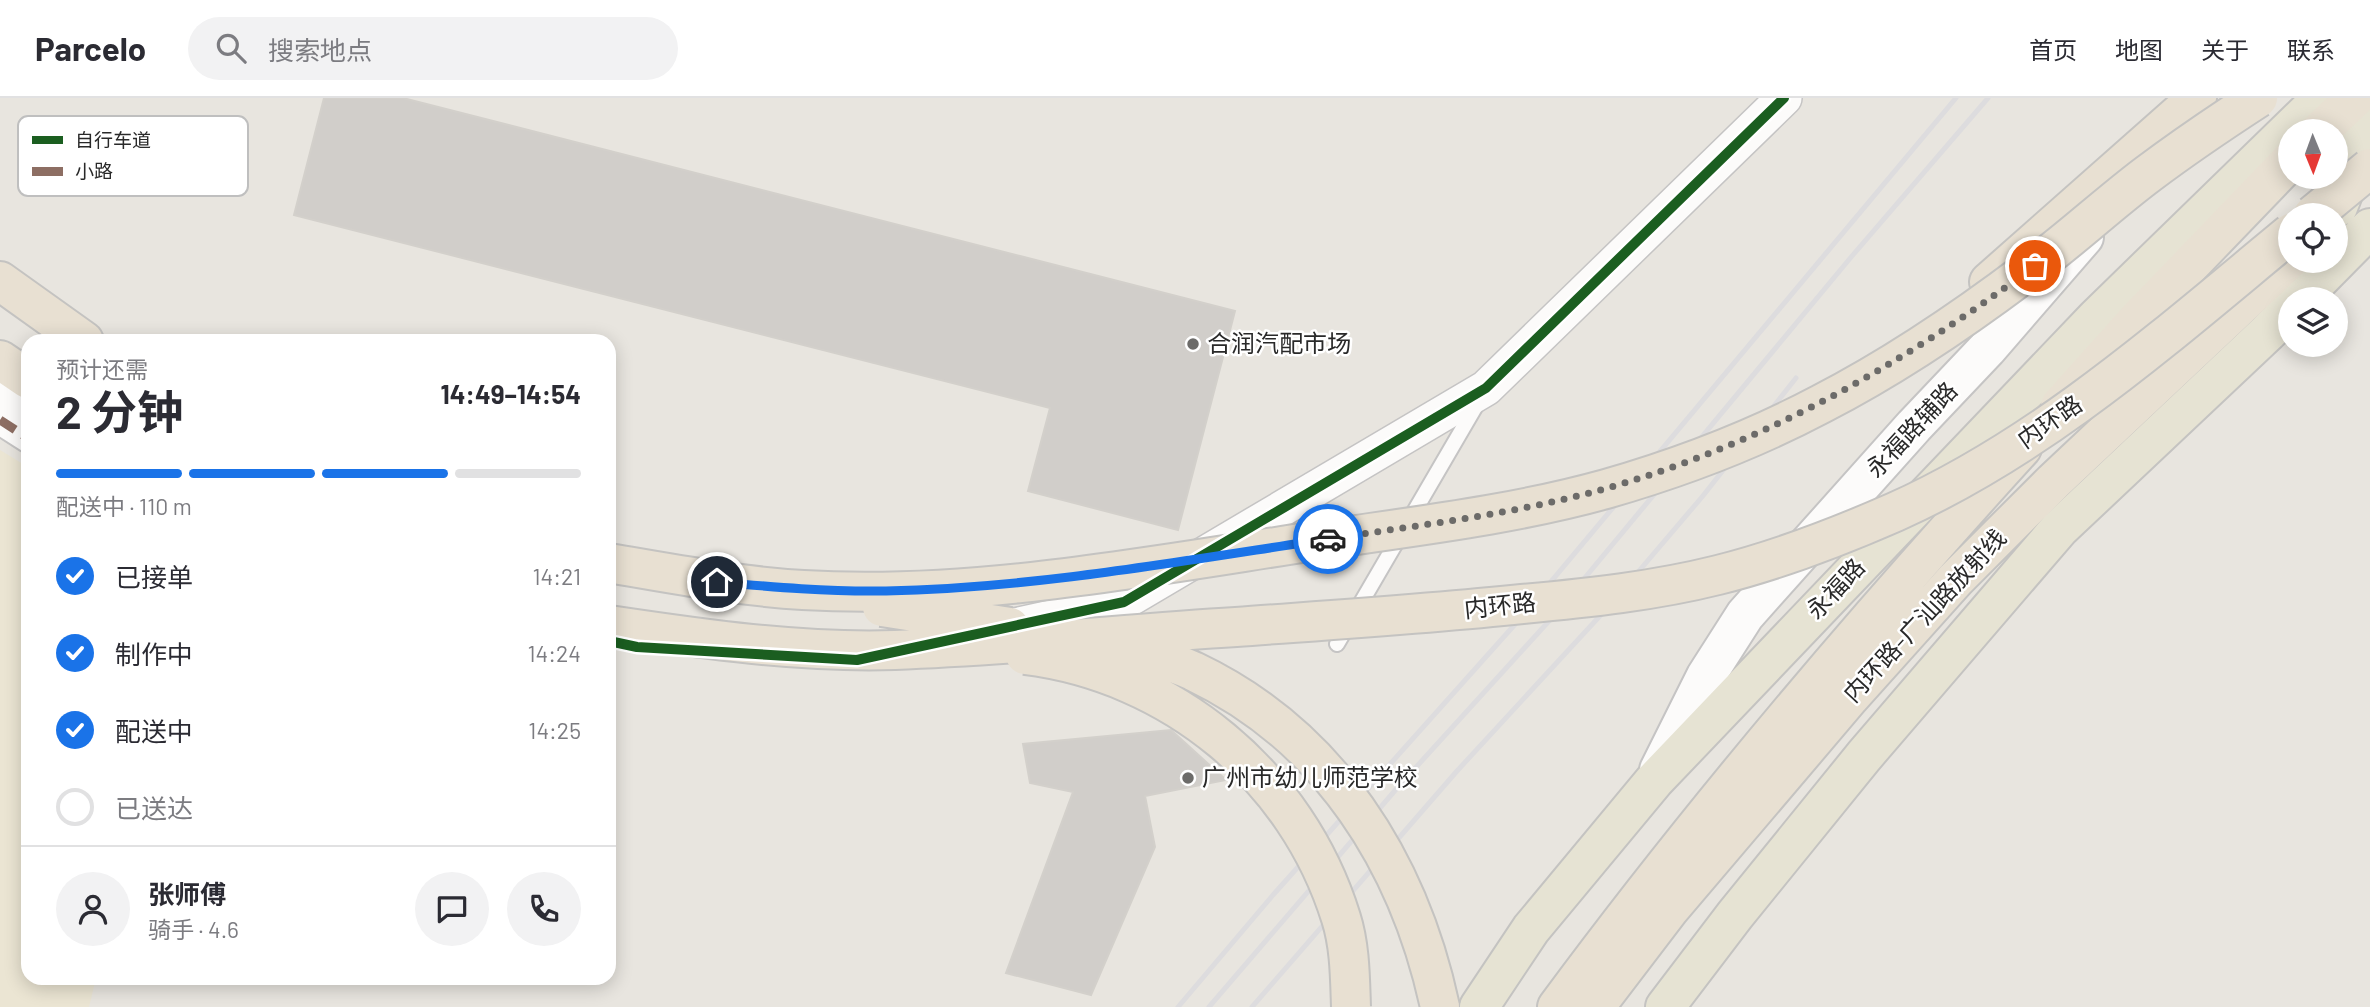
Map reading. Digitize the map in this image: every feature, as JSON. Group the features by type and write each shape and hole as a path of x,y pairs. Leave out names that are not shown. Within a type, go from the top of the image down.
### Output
{"highway":[{"path":"1890,366 2198,98"},
{"path":"717,582 805,590 887,591 1012,582 1210,557 1516,509 1603,489 1678,466 1746,439 1819,405 1890,366 1964,318 2035,266 2147,174 2258,98"},
{"path":"2334,119 2358,98"},
{"path":"2328,203 2370,168"},
{"path":"1557,1007 1757,754 1920,560 2138,319 2278,174"},
{"path":"2348,203 2370,184"},
{"name":"内环路","path":"616,626 758,645 894,650 1433,613 1655,588 1719,575 1844,533 1960,480 2013,448 2085,397 2182,323 2278,244"},
{"name":"内环路-广汕路放射线","path":"1595,1007 1669,910 1850,697 1955,580 2053,482 2278,270"},
{"path":"0,281 74,334"},
{"path":"0,360 21,374"},
{"path":"616,564 1048,633 1138,652 1191,670 1235,694 1276,723 1311,756 1343,792 1371,830 1396,873 1415,918 1440,1007"},
{"path":"894,650 980,650 1047,658 1100,671 1150,691 1200,722 1236,751 1273,791 1300,828 1324,873 1342,920 1350,971 1351,1007"}],"main road":[{"name":"永福路辅路","path":"1654,781 1706,676 1745,615 2040,289 2198,98"},
{"path":"2221,195 2243,132 2248,98"},
{"name":"永福路","path":"1479,1007 1531,929 1654,781 2096,318 2322,98"},
{"path":"2339,203 2352,161 2359,123 2358,98"},
{"path":"2309,287 2370,228"},
{"path":"1665,1007 1735,915 1864,756 2059,529 2278,318"}],"street":[{"path":"616,642 637,647 857,660 1124,602 1486,388 1784,98"},
{"path":"0,389 21,405"},
{"path":"0,420 21,434"}],"lane":[{"path":"1337,643 1486,388"}],"shaded area":[{"path":"0,450 21,463 21,985 94,985 89,1007 0,1007"}],"building":[{"path":"324,98 403,98 1235,311 1178,530 1028,491 1050,408 294,215"},
{"path":"1171,730 1226,780 1145,796 1155,847 1091,995 1006,973 1073,792 1030,783 1023,744"}],"railway":[{"path":"1178,1007 1273,895 1518,621 1956,98"},
{"path":"1209,1007 1398,787 1549,621 1852,256 1988,98"},
{"path":"1252,1007 1457,771 1610,605 1702,497 1796,378"}],"marked path":[{"path":"0,420 21,434"}],"cycle path":[{"path":"616,642 637,647 857,660 1124,602 1486,388 1784,98"}],"way so far":[{"path":"1328,539 1516,509 1603,489 1678,466 1746,439 1819,405 1890,366 1964,318 2035,266"}],"place":[{"name":"合润汽配市场","path":"1193,344"},
{"name":"广州市幼儿师范学校","path":"1188,778"}],"route":[{"path":"717,582 805,590 887,591 959,587 1051,579 1328,539"}]}
